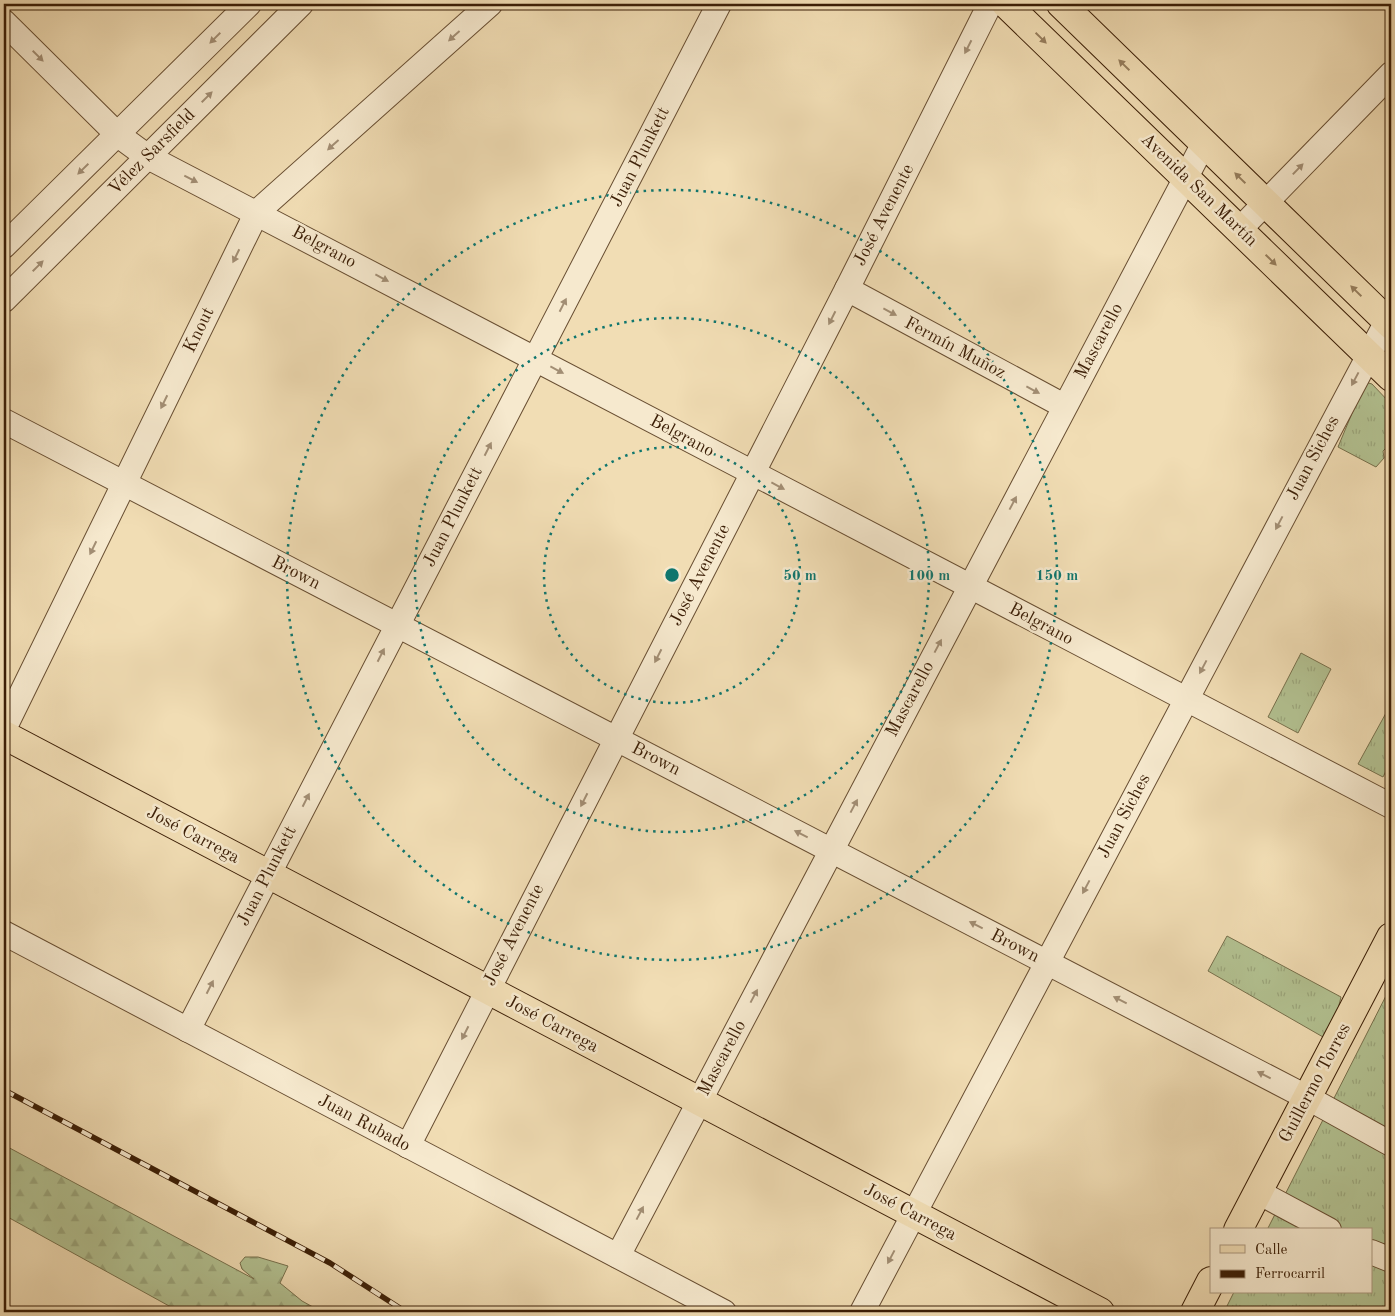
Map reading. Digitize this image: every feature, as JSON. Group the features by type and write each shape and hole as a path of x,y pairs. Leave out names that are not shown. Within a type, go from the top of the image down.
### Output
{"main road":[{"name":"Avenida San Martín","path":"1006,4 1186,176 1391,377"},
{"name":"Avenida San Martín","path":"1061,4 1389,323"},
{"name":"José Carrega","path":"4,735 1100,1312"},
{"name":"Guillermo Torres","path":"1239,1228 1391,937"},
{"path":"1194,1312 1210,1282"}],"street":[{"name":"Vélez Sarsfield","path":"4,246 249,4"},
{"name":"Vélez Sarsfield","path":"4,300 301,4"},
{"name":"Knout","path":"4,729 257,212 490,4"},
{"name":"Juan Plunkett","path":"188,1030 719,4"},
{"name":"José Avenente","path":"408,1146 847,289 990,4"},
{"name":"Belgrano","path":"4,22 118,135 148,156 1185,700 1391,806"},
{"path":"1240,229 1391,74"},
{"name":"Mascarello","path":"618,1256 1204,143"},
{"name":"Fermín Muñoz","path":"847,289 1064,406"},
{"name":"Juan Siches","path":"862,1312 1368,355 1389,323"},
{"name":"Brown","path":"4,421 1308,1098 1391,1144"},
{"name":"Juan Rubado","path":"4,933 724,1312"},
{"path":"1258,1192 1325,1228"},
{"path":"1372,1252 1391,1260"}],"green space":[{"path":"1365,382 1372,384 1391,404 1391,443 1383,451 1384,458 1376,467 1338,447"},
{"path":"1301,653 1331,669 1298,733 1268,717"},
{"path":"1386,713 1391,715 1391,761 1383,777 1358,764"},
{"path":"1227,936 1341,997 1330,1041 1208,971"},
{"path":"1391,986 1391,1312 1224,1312 1233,1294 1372,1294 1372,1228 1268,1228"},
{"path":"4,1145 254,1279 242,1269 240,1263 245,1257 258,1257 288,1266 280,1283 302,1301 322,1312 180,1312 4,1215"}],"railway":[{"path":"4,1090 330,1263 406,1312"}]}
